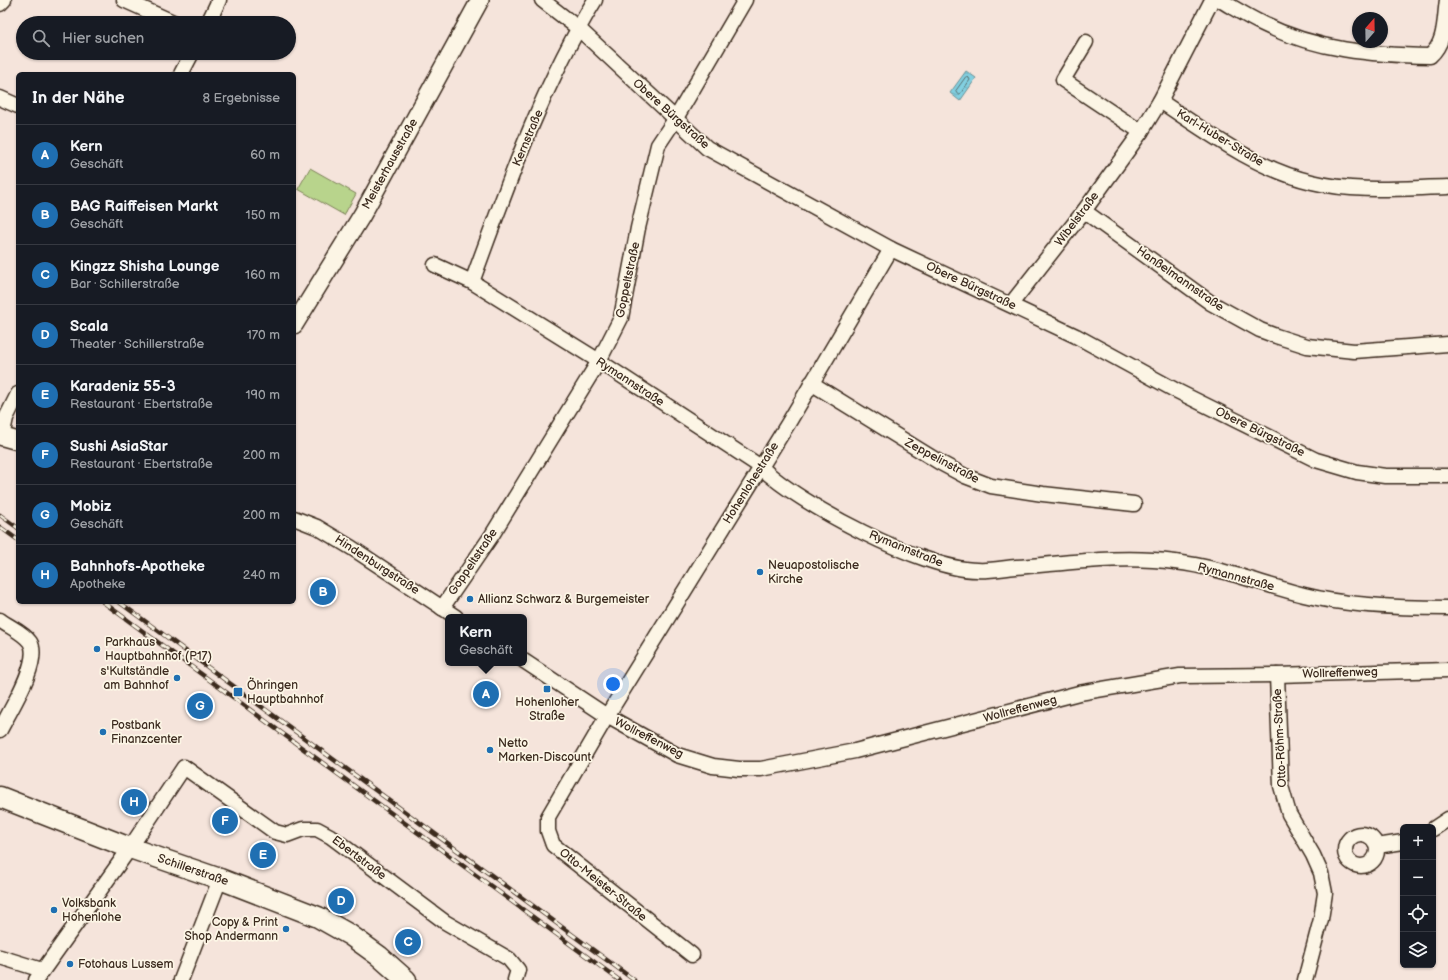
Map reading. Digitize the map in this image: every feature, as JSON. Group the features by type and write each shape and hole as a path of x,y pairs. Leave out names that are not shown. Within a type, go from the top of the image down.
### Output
{"main road":[{"name":"Schillerstraße","path":"0,797 130,848 220,879 318,917 350,935 379,956 406,980"},
{"name":"Schillerstraße","path":"379,956 409,971 420,980"}],"street":[{"path":"0,4 4,0"},
{"path":"124,0 159,16"},
{"path":"211,16 219,0"},
{"name":"Meisterhausstraße","path":"296,322 362,215 480,0"},
{"name":"Obere Bürgstraße","path":"542,0 578,28 707,148 891,249 1011,304 1076,336 1174,390 1316,460 1357,472 1385,476 1448,476"},
{"name":"Kernstraße","path":"472,282 521,152 578,28 595,0"},
{"name":"Goppeltstraße","path":"442,608 492,535 598,361 621,318 638,228 658,145 676,118 745,0"},
{"name":"Wibelstraße","path":"1011,304 1084,211 1141,132 1160,101 1212,0"},
{"path":"1220,0 1263,24 1297,38 1344,50 1379,55 1430,56 1438,50 1442,39 1447,0"},
{"path":"1086,42 1063,80 1141,132"},
{"path":"182,72 188,60"},
{"path":"0,98 16,105"},
{"name":"Karl-Huber-Straße","path":"1160,101 1239,152 1275,170 1312,182 1351,188 1448,187"},
{"name":"Hanßelmannstraße","path":"1084,211 1211,303 1266,332 1307,346 1354,351 1448,344"},
{"name":"Hohenlohestraße","path":"607,716 761,467 891,249"},
{"name":"Rymannstraße","path":"435,265 472,282 598,361 761,467 773,480 842,522 920,557 950,567 976,571 1116,558 1150,559 1202,567 1306,596 1336,601 1414,608 1448,608"},
{"name":"Zeppelinstraße","path":"811,383 938,462 978,481 995,487 1134,504"},
{"path":"16,398 6,418 1,437 16,441"},
{"name":"Hindenburgstraße","path":"296,519 317,527 352,548 451,614"},
{"path":"0,620 23,635 30,642 32,651 27,677 0,730"},
{"path":"527,663 607,716"},
{"name":"Wollreffenweg","path":"607,716 677,755 713,766 739,769 761,769 855,751 1079,693 1180,676 1448,670"},
{"name":"Otto-Röhm-Straße","path":"1277,675 1281,786 1288,814 1313,855 1321,873 1325,893 1321,919 1305,980"},
{"name":"Otto-Meister-Straße","path":"607,716 548,817 548,833 553,845 566,857 692,956"},
{"name":"Ebertstraße","path":"130,848 184,767 275,832 287,835 303,829 317,829 330,836 445,922 509,959 517,975"},
{"path":"1436,827 1448,820"},
{"path":"1377,846 1400,842"},
{"path":"0,957 39,975 130,848"},
{"path":"181,980 220,879"}],"green space":[{"path":"310,168 356,194 344,215 298,189"}],"water":[{"path":"966,71 976,78 960,101 950,93"}],"railway":[{"path":"0,515 16,527"},
{"path":"0,527 16,539"},
{"path":"106,604 619,980"},
{"path":"122,604 634,980"}],"place":[{"name":"Neuapostolische Kirche","path":"760,572"},
{"name":"BAG Raiffeisen Markt","path":"323,592"},
{"name":"Allianz Schwarz & Burgemeister","path":"470,599"},
{"name":"Parkhaus Hauptbahnhof (P17)","path":"97,649"},
{"name":"s'Kultständle am Bahnhof","path":"177,678"},
{"name":"Hohenloher Straße","path":"547,689"},
{"name":"Öhringen Hauptbahnhof","path":"238,692"},
{"name":"Kern","path":"486,694"},
{"name":"Mobiz","path":"200,706"},
{"name":"Postbank Finanzcenter","path":"103,732"},
{"name":"Netto Marken-Discount","path":"490,750"},
{"name":"Bahnhofs-Apotheke","path":"134,802"},
{"name":"Sushi AsiaStar","path":"225,821"},
{"name":"Karadeniz 55-3","path":"263,855"},
{"name":"Scala","path":"341,901"},
{"name":"Volksbank Hohenlohe","path":"54,910"},
{"name":"Copy & Print Shop Andermann","path":"286,929"},
{"name":"Kingzz Shisha Lounge","path":"408,942"},
{"name":"Fotohaus Lussem","path":"70,964"}]}
